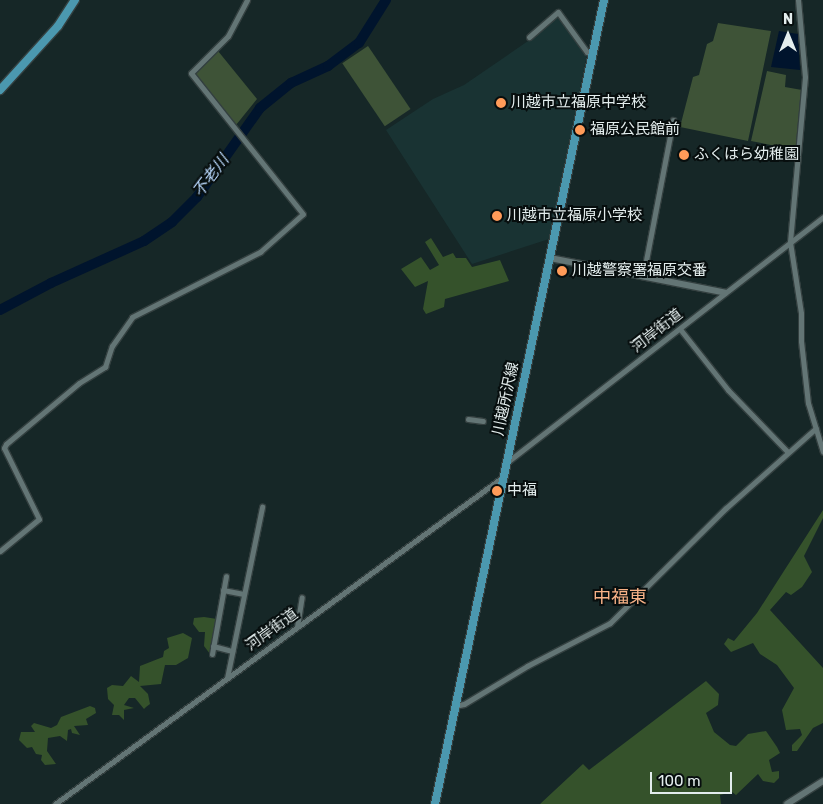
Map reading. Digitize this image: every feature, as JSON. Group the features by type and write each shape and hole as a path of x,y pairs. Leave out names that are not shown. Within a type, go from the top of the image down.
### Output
{"main road":[{"path":"0,90 58,26 75,0"},
{"name":"川越所沢線","path":"435,804 604,0"}],"street":[{"path":"0,551 39,519 4,448 6,444 79,383 105,367 112,346 132,317 260,252 303,214 191,73 228,36 247,0"},
{"path":"798,0 805,77 790,242 801,313 803,366 823,452"},
{"path":"530,37 558,12 587,52 593,54"},
{"path":"643,276 673,120"},
{"name":"河岸街道","path":"506,463 823,217"},
{"path":"550,258 726,293"},
{"path":"680,329 728,390 787,451"},
{"path":"468,418 483,421"},
{"path":"455,706 464,704 527,666 610,623 787,451 816,428"},
{"name":"河岸街道","path":"55,804 503,477"},
{"path":"227,678 262,508"},
{"path":"212,654 226,576"},
{"path":"224,590 244,594"},
{"path":"298,627 302,597"},
{"path":"213,646 232,651"},
{"path":"786,804 823,781"}],"shaded area":[{"path":"557,17 587,55 549,239 472,264 386,130 433,99 464,85 531,39"}],"green space":[{"path":"718,23 771,31 748,141 680,127 693,77 699,75 707,44 713,41"},
{"path":"368,46 410,109 385,126 342,63"},
{"path":"218,51 257,99 236,125 194,74"},
{"path":"767,71 786,75 785,87 802,90 796,150 751,141"},
{"path":"431,238 443,257 453,253 456,258 466,258 472,267 500,260 509,281 445,299 444,307 426,314 423,309 428,281 415,287 401,269 421,257 430,270 439,265 425,242"},
{"path":"823,510 823,518 804,556 812,572 802,587 791,595 786,592 770,610 823,668 823,723 813,728 797,751 792,751 792,745 802,735 800,729 786,730 782,710 794,688 777,665 760,654 753,643 731,652 724,644 728,638 734,641 757,613"},
{"path":"194,618 217,619 217,640 210,654 204,646 205,632 199,632 193,624"},
{"path":"183,633 192,638 188,658 176,665 165,665 161,684 140,686 148,694 150,704 144,709 135,698 129,698 124,705 134,708 124,710 124,720 119,715 112,715 114,705 108,699 107,688 112,685 123,686 131,676 139,682 140,666 163,657 164,651 169,648 167,638"},
{"path":"706,681 719,694 718,705 706,713 714,732 730,745 736,746 748,734 766,731 777,747 780,753 769,760 772,772 779,771 779,778 774,783 763,781 758,774 736,795 732,792 720,795 721,804 540,804 583,764 589,770"},
{"path":"90,706 95,708 96,713 86,719 88,725 74,726 80,735 72,733 71,729 68,730 67,741 60,736 48,738 47,751 56,764 45,765 41,760 42,755 36,754 32,747 27,748 19,740 21,732 35,732 31,726 34,723 51,728 57,725 61,717"}],"water":[{"path":"779,31 798,34 800,70 771,67"}],"waterway":[{"name":"不老川","path":"0,310 51,283 144,241 172,222 197,197 260,108 291,83 328,66 359,43 386,0"}],"place":[{"name":"川越市立福原中学校","path":"501,103"},
{"name":"福原公民館前","path":"580,130"},
{"name":"ふくはら幼稚園","path":"684,155"},
{"name":"川越市立福原小学校","path":"497,216"},
{"name":"川越警察署福原交番","path":"562,271"},
{"name":"中福","path":"497,491"}],"district":[{"name":"中福東","path":"620,597"}]}
